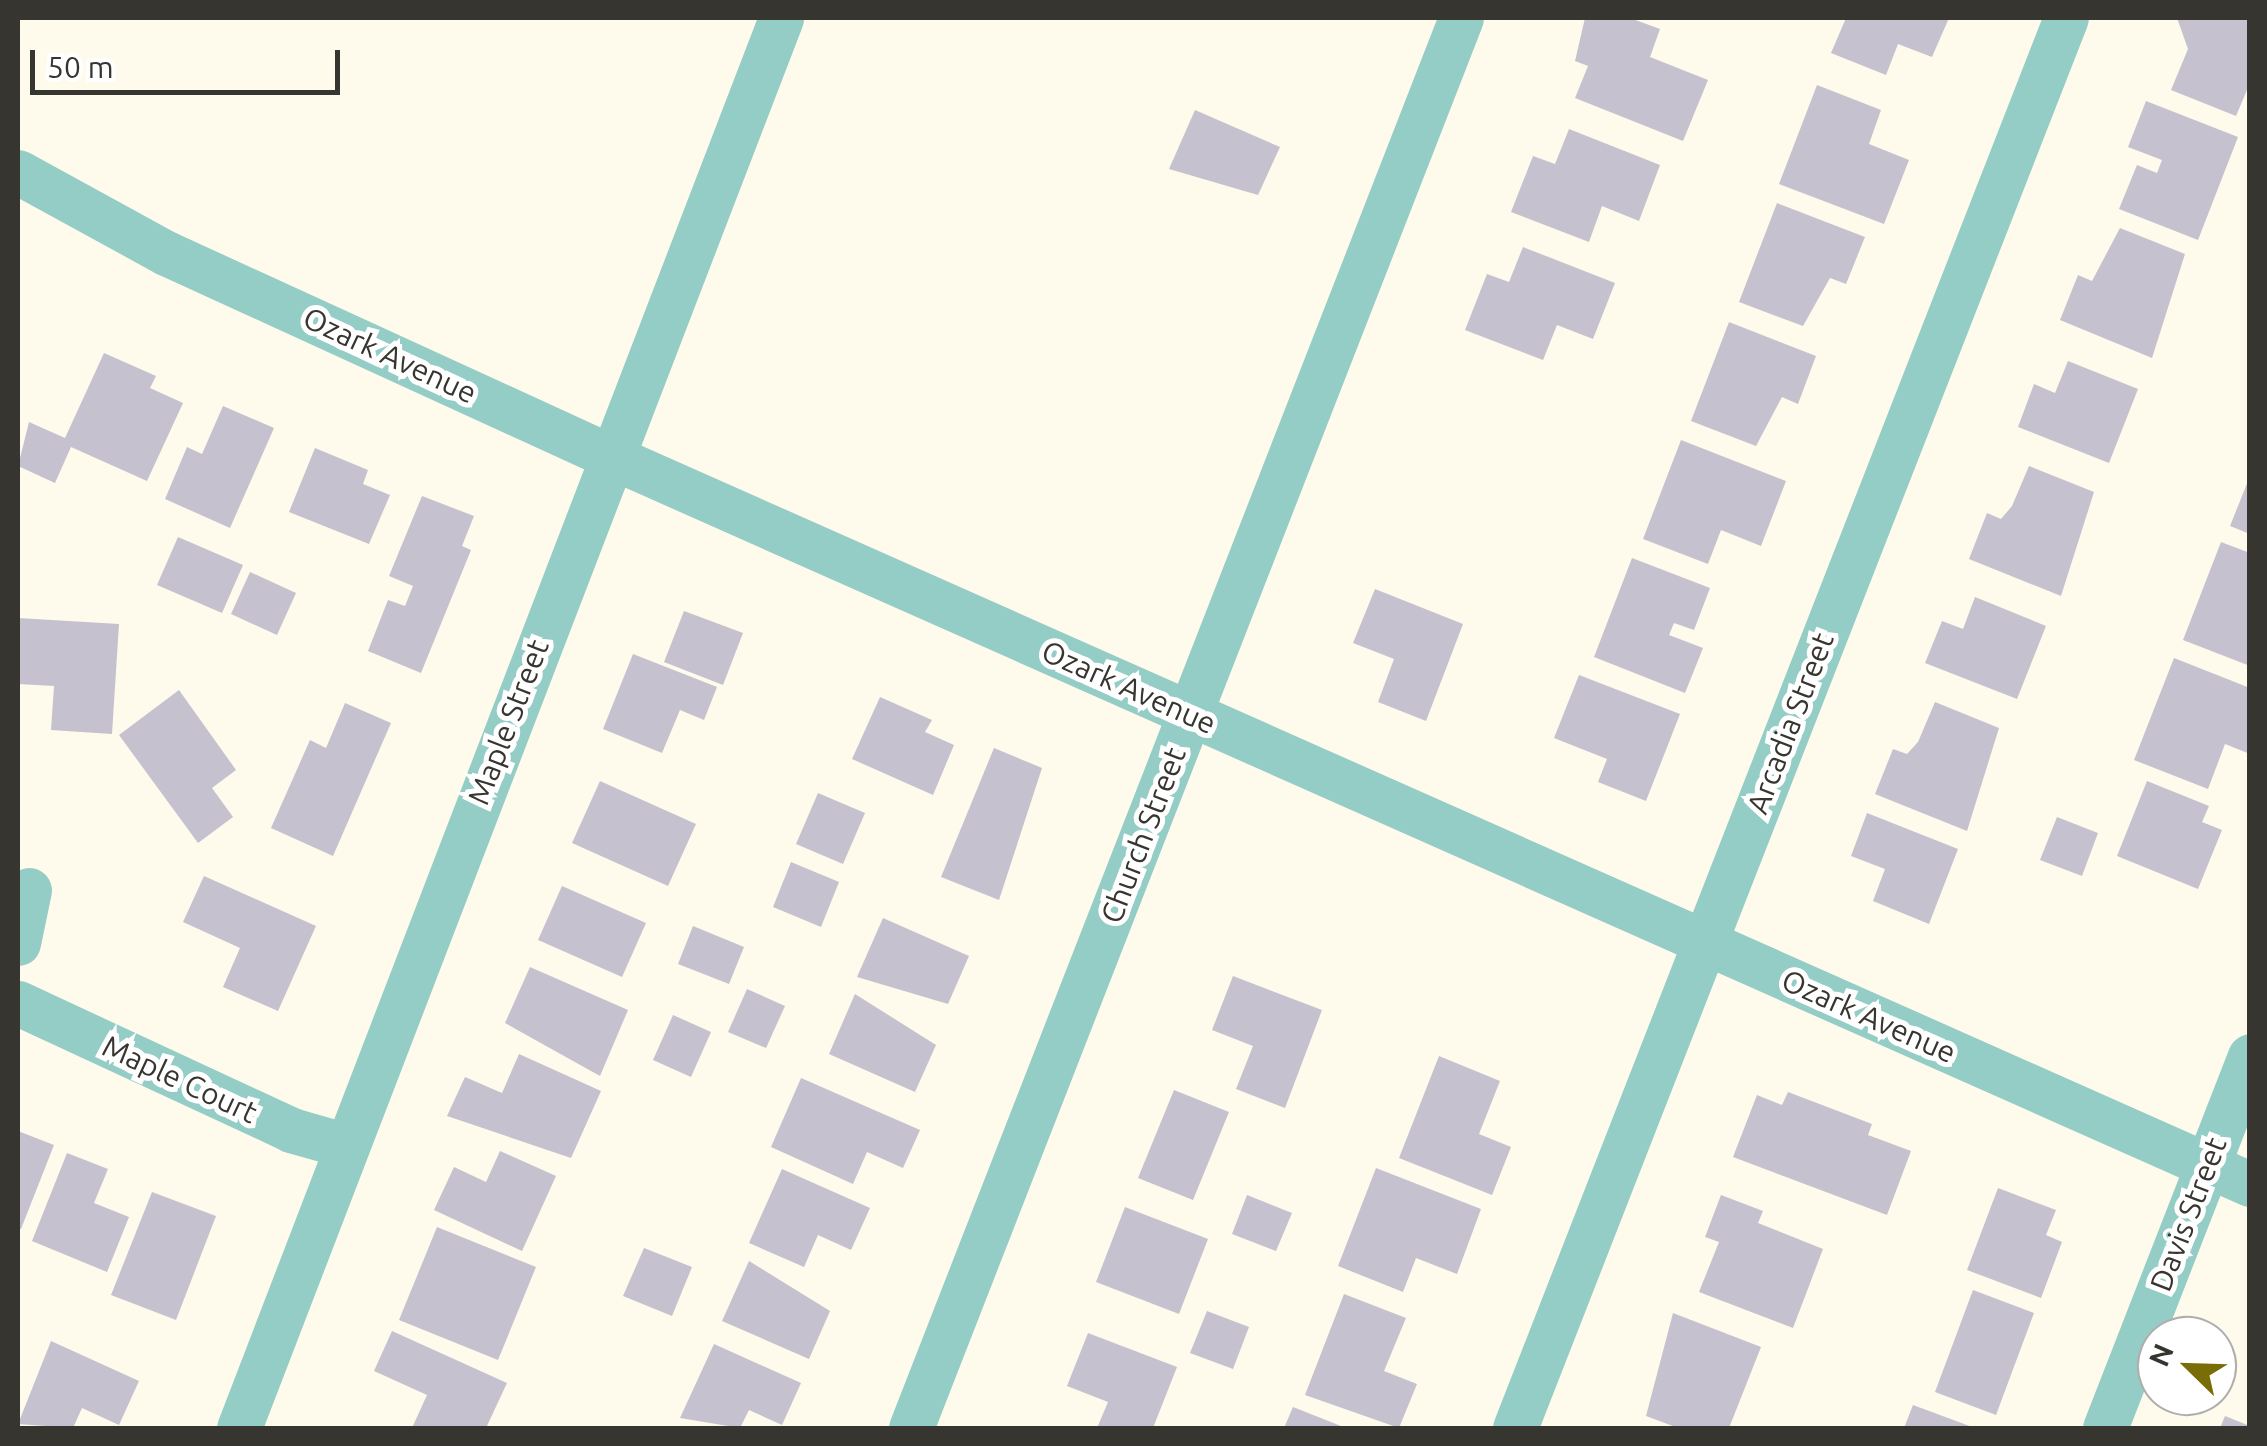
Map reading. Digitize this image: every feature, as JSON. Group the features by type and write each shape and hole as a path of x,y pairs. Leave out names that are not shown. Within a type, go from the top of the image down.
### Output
{"street":[{"name":"Maple Street","path":"239,1428 781,18"},
{"name":"Church Street","path":"910,1428 1460,18"},
{"name":"Arcadia Street","path":"1515,1428 2066,18"},
{"name":"Ozark Avenue","path":"18,172 166,253 610,456 2250,1184"},
{"path":"18,943 29,890"},
{"name":"Maple Court","path":"18,1004 291,1130 346,1146"},
{"name":"Davis Street","path":"2105,1428 2250,1056"}],"building":[{"path":"1585,18 1630,18 1660,29 1650,57 1708,80 1683,141 1575,98 1588,66 1575,61"},
{"path":"1846,18 1949,18 1932,57 1898,44 1886,75 1831,53"},
{"path":"2177,18 2250,18 2250,83 2236,116 2171,90 2188,49"},
{"path":"1817,85 1881,110 1869,144 1909,160 1884,224 1779,184"},
{"path":"2146,101 2238,137 2198,240 2119,209 2137,165 2157,173 2162,160 2128,147"},
{"path":"1195,110 1280,147 1258,195 1169,169"},
{"path":"1569,129 1660,165 1639,221 1602,206 1589,242 1511,212 1533,156 1555,164"},
{"path":"1777,203 1865,237 1846,284 1830,278 1803,326 1739,302"},
{"path":"2120,228 2185,254 2152,358 2060,320 2078,275 2092,281"},
{"path":"1523,247 1615,283 1593,339 1557,325 1543,360 1465,330 1487,274 1509,282"},
{"path":"1729,322 1816,356 1798,404 1782,397 1756,446 1691,421"},
{"path":"104,353 156,376 150,388 183,403 147,481 71,447 55,483 18,466 29,422 65,438"},
{"path":"2068,361 2138,389 2109,463 2018,427 2034,384 2055,393"},
{"path":"223,406 274,428 230,528 165,499 187,447 202,454"},
{"path":"1681,440 1786,481 1761,546 1721,530 1708,564 1643,539"},
{"path":"315,448 368,470 363,484 390,495 369,544 289,512"},
{"path":"2029,466 2094,492 2061,596 1969,559 1987,513 2001,519 2012,506"},
{"path":"2250,476 2250,534 2230,526"},
{"path":"422,496 474,516 462,546 471,550 421,673 368,651 388,600 405,606 413,586 389,576"},
{"path":"178,537 243,565 222,613 157,585"},
{"path":"2221,542 2250,553 2250,666 2183,640"},
{"path":"1632,558 1710,588 1694,630 1674,623 1669,635 1703,648 1685,693 1594,657"},
{"path":"250,572 296,593 277,635 231,614"},
{"path":"1375,589 1463,624 1426,721 1378,702 1394,659 1353,643"},
{"path":"1975,597 2046,626 2017,699 1925,663 1942,621 1963,629"},
{"path":"684,611 743,633 723,685 664,662"},
{"path":"18,618 119,624 112,734 51,730 54,686 18,684"},
{"path":"633,654 717,687 704,720 680,710 662,753 603,729"},
{"path":"2174,658 2250,688 2250,754 2225,744 2208,789 2134,760"},
{"path":"1579,675 1680,714 1646,801 1598,782 1607,759 1554,738"},
{"path":"179,690 236,770 212,788 233,817 198,843 119,735"},
{"path":"880,697 932,720 925,732 954,745 933,795 852,759"},
{"path":"1935,702 1999,728 1967,831 1875,794 1893,749 1907,754 1918,742"},
{"path":"345,703 391,723 333,856 271,828 310,740 326,748"},
{"path":"994,748 1042,768 999,900 941,877"},
{"path":"600,781 696,824 668,886 572,843"},
{"path":"2147,781 2209,806 2202,822 2222,830 2198,889 2117,856"},
{"path":"818,793 865,813 843,864 796,844"},
{"path":"1867,813 1958,849 1929,924 1873,901 1885,869 1851,856"},
{"path":"2057,817 2098,833 2082,876 2040,860"},
{"path":"791,862 839,882 821,927 773,907"},
{"path":"204,876 316,926 278,1011 223,987 240,948 183,922"},
{"path":"562,886 646,923 622,977 538,940"},
{"path":"883,918 969,956 948,1004 857,977"},
{"path":"693,926 744,947 729,984 678,964"},
{"path":"530,967 628,1010 600,1076 505,1023"},
{"path":"1233,976 1322,1010 1285,1108 1236,1089 1253,1046 1212,1030"},
{"path":"747,989 785,1006 766,1048 728,1032"},
{"path":"855,994 936,1045 915,1092 829,1054"},
{"path":"673,1015 711,1032 691,1077 653,1060"},
{"path":"519,1054 601,1091 571,1158 447,1116 465,1077 502,1093"},
{"path":"1439,1056 1500,1081 1479,1134 1511,1147 1492,1195 1399,1158"},
{"path":"801,1078 920,1130 903,1168 867,1152 853,1184 771,1147"},
{"path":"1174,1090 1229,1112 1193,1200 1138,1178"},
{"path":"1788,1092 1872,1124 1868,1135 1911,1151 1887,1215 1733,1157 1757,1095 1782,1105"},
{"path":"18,1131 54,1145 21,1229 18,1228"},
{"path":"500,1151 556,1176 522,1251 434,1210 454,1167 486,1182"},
{"path":"67,1153 108,1169 94,1203 129,1217 107,1272 32,1241"},
{"path":"1376,1168 1481,1209 1457,1274 1416,1258 1403,1292 1338,1266"},
{"path":"782,1169 870,1208 851,1250 818,1235 804,1267 749,1243"},
{"path":"1998,1188 2056,1210 2046,1235 2062,1242 2041,1298 1967,1270"},
{"path":"152,1192 216,1216 176,1320 111,1295"},
{"path":"1247,1195 1292,1213 1276,1251 1232,1234"},
{"path":"1721,1195 1763,1211 1758,1223 1823,1249 1793,1328 1699,1292 1719,1242 1705,1237"},
{"path":"1125,1207 1208,1239 1179,1314 1096,1282"},
{"path":"437,1227 536,1267 498,1360 399,1320"},
{"path":"644,1248 692,1267 672,1316 623,1296"},
{"path":"749,1261 830,1311 809,1359 722,1321"},
{"path":"1973,1290 2034,1313 1996,1415 1935,1392"},
{"path":"1344,1294 1406,1318 1384,1371 1417,1384 1399,1428 1305,1395"},
{"path":"1207,1311 1249,1327 1233,1369 1190,1353"},
{"path":"1673,1313 1761,1347 1729,1428 1678,1428 1646,1416"},
{"path":"392,1331 507,1383 486,1428 412,1428 427,1395 374,1371"},
{"path":"1088,1333 1177,1367 1153,1428 1097,1428 1108,1402 1067,1386"},
{"path":"51,1341 139,1381 119,1425 82,1408 73,1428 18,1424"},
{"path":"714,1344 801,1383 782,1425 749,1410 740,1428 680,1418"},
{"path":"1913,1405 1975,1428 1904,1428"},
{"path":"1293,1407 1346,1428 1284,1428"},
{"path":"2225,1416 2250,1426 2250,1428 2220,1428"}]}
